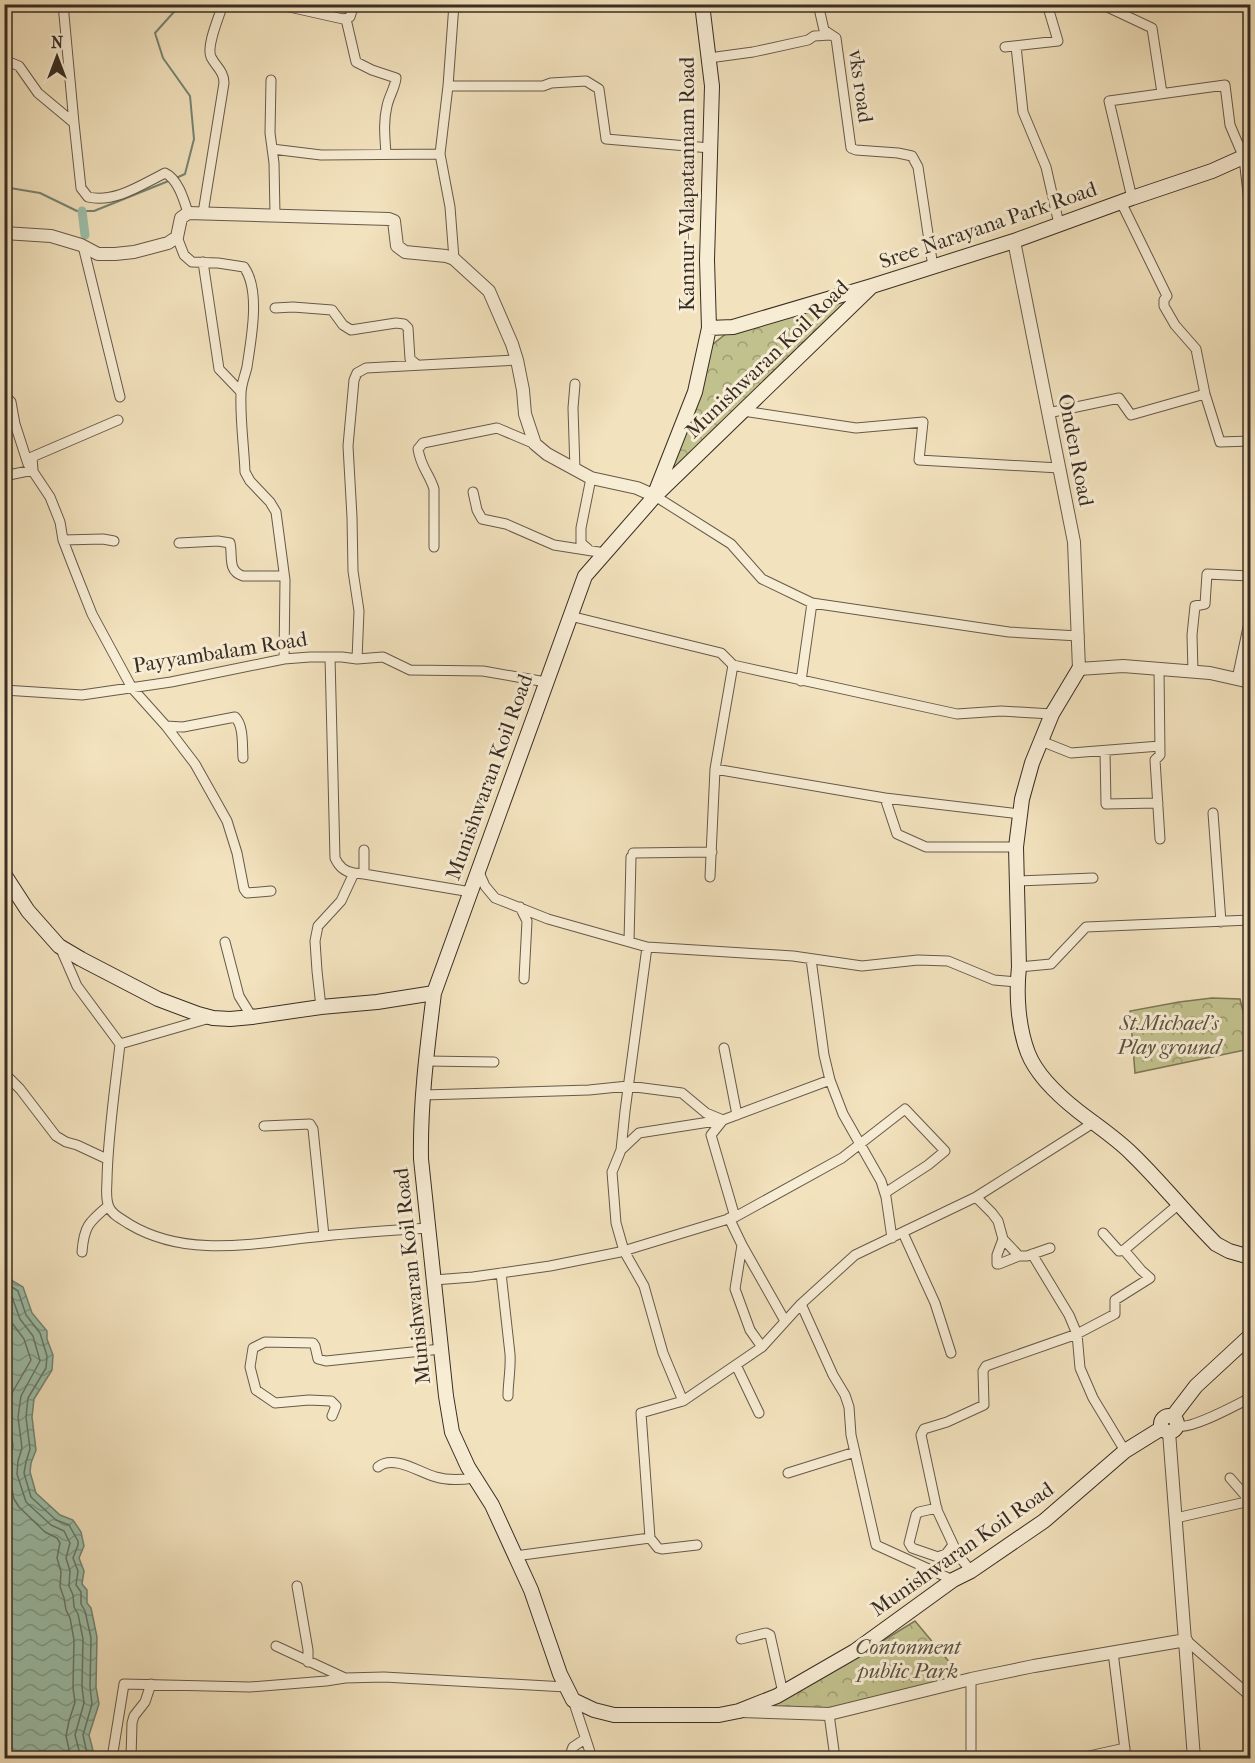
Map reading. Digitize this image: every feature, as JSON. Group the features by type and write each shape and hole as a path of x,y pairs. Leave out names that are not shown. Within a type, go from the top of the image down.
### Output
{"main road":[{"name":"Kannur-Valapatannam Road","path":"655,496 695,392 709,328 707,260 712,86 702,4"},
{"name":"Sree Narayana Park Road","path":"709,328 733,327 933,267 1014,241 1248,157"},
{"name":"Munishwaran Koil Road","path":"872,286 655,496 585,576 570,616 434,993 420,1121 421,1159 446,1396 452,1432 474,1478 492,1505 531,1590 560,1674 570,1693 594,1710 614,1715 719,1715 739,1711 783,1693 855,1651 953,1580 971,1571 1044,1521 1125,1451 1171,1426 1196,1386 1251,1336"},
{"path":"1079,669 1052,714 1032,763 1020,814 1016,847 1019,967 1017,982 1022,1030 1028,1054 1053,1089 1131,1153 1216,1244 1229,1251 1251,1257"},
{"path":"4,874 28,910 59,946 158,999 198,1014 230,1019 434,993"}],"street":[{"path":"63,4 81,188 88,197 100,200 128,192 165,173 174,180 188,213"},
{"path":"203,213 224,83 224,75 210,56 209,48 223,4"},
{"path":"277,5 346,19 350,17 354,4"},
{"path":"454,4 440,154 450,207 454,259"},
{"name":"vks road","path":"818,4 824,30 836,38 851,147 856,150 912,156 918,167 933,267"},
{"path":"1005,47 1058,41 1047,4"},
{"path":"1101,4 1152,28 1162,93"},
{"path":"346,19 356,62 396,78 387,105 384,127 386,154"},
{"path":"709,58 753,52 808,40 814,36 830,35"},
{"path":"1016,46 1023,112 1046,167 1059,224"},
{"path":"4,60 19,66 38,93 74,123"},
{"path":"271,80 270,133 275,215"},
{"path":"448,86 543,86 551,83 586,81 599,89 606,139 710,148"},
{"path":"1251,211 1248,157 1230,125 1225,85 1109,101 1127,200 1167,296 1164,306 1175,325 1196,349 1205,394 1220,442 1251,441"},
{"path":"272,149 321,155 440,154"},
{"path":"284,659 284,576 276,512 245,472 241,392 253,311 252,287 244,267 188,260 180,248 177,237 181,218 188,213 203,213 389,219 394,221 397,246 405,252 446,256 454,259 489,291 505,327 517,360 525,414 535,444"},
{"path":"4,232 51,236 84,246 98,254 124,254 168,243 177,237"},
{"name":"Onden Road","path":"1014,241 1074,542 1079,669"},
{"path":"84,246 120,397"},
{"path":"203,262 219,369 241,392"},
{"path":"275,308 332,310 343,325 351,330 396,323 404,324 408,328 410,359 416,364"},
{"path":"357,659 359,611 353,571 348,447 354,380 357,373 366,368 517,360"},
{"path":"575,384 573,425 575,470"},
{"path":"1048,412 1119,398 1131,415 1205,394"},
{"path":"4,395 11,402 15,424 28,464 50,497 60,522 63,540 92,614 132,688 166,726 195,764 227,821 237,853 244,889 247,893 271,891"},
{"path":"743,411 856,428 923,422 919,460 1059,468"},
{"path":"33,470 32,457 118,420"},
{"path":"434,547 434,489 421,464 418,449 423,443 497,428 535,444 547,454 591,478 637,488 655,496 731,544 762,579 812,603 1009,632 1079,636"},
{"path":"4,476 33,470"},
{"path":"590,550 581,543 581,528 591,478"},
{"path":"473,492 477,510 482,519 506,524 554,545 605,553"},
{"path":"63,540 108,539 114,542"},
{"path":"179,543 230,543 231,564 237,574 284,576"},
{"path":"1193,672 1192,635 1195,606 1205,604 1207,574 1251,576"},
{"path":"801,681 812,603"},
{"path":"570,616 721,653 733,665 957,714 1001,711 1052,714"},
{"path":"1237,679 1251,618"},
{"path":"330,657 335,858 338,865 342,869 359,874 471,892"},
{"name":"Payyambalam Road","path":"4,690 82,695 171,682 284,659 330,657 357,659 382,657 410,670 483,671 546,682"},
{"path":"710,877 715,769 733,665"},
{"path":"1079,669 1123,666 1193,672 1251,682"},
{"path":"1159,669 1160,755 1155,760 1160,839"},
{"path":"166,726 183,727 235,717 242,732 243,758"},
{"path":"1041,741 1071,753 1160,746"},
{"path":"1104,751 1106,804 1158,804"},
{"path":"715,769 885,798 1020,814"},
{"path":"885,798 897,834 926,847 1016,847"},
{"path":"1213,813 1221,922"},
{"path":"321,1007 315,941 318,926 341,901 359,874 364,850"},
{"path":"629,942 632,855 712,852"},
{"path":"478,870 485,886 495,898 548,919 647,947 793,956 862,966 918,960 948,961 994,980 1017,982"},
{"path":"1018,881 1093,878"},
{"path":"520,907 527,921 524,980"},
{"path":"1019,967 1051,964 1086,927 1251,920"},
{"path":"225,942 239,996 252,1017"},
{"path":"59,946 77,986 120,1044 108,1159 108,1206 111,1212 139,1230 159,1238 174,1242 226,1247 428,1228"},
{"path":"647,947 621,1150 612,1172 616,1223 624,1251 644,1286 663,1353 683,1401"},
{"path":"812,959 824,1055 830,1080 843,1114 876,1172 885,1193 892,1238"},
{"path":"120,1044 213,1018"},
{"path":"724,1047 737,1115"},
{"path":"426,1061 494,1062"},
{"path":"6,1077 56,1136 108,1159"},
{"path":"621,1150 639,1133 723,1120 830,1080"},
{"path":"423,1095 589,1090 628,1086 682,1093 706,1113 723,1120"},
{"path":"434,1280 550,1266 624,1251 732,1217 842,1158 905,1109 945,1151 885,1193"},
{"path":"723,1120 711,1135 732,1217 742,1245 785,1321"},
{"path":"697,1545 662,1550 650,1538 641,1413 683,1401 762,1347 801,1304 855,1255 976,1197 1093,1123"},
{"path":"264,1126 310,1124 313,1129 324,1236"},
{"path":"976,1197 998,1221 1003,1239 1019,1256"},
{"path":"1103,1233 1119,1251 1124,1250 1179,1204"},
{"path":"82,1252 90,1221 108,1206"},
{"path":"903,1233 935,1303 951,1353"},
{"path":"1003,1239 997,1255 997,1264 1050,1248"},
{"path":"742,1245 735,1289 750,1330 762,1347"},
{"path":"971,1571 958,1555 937,1509 921,1435 924,1429 947,1422 984,1405 983,1371 986,1366 1077,1334 1115,1314 1115,1300 1150,1278 1124,1250"},
{"path":"1032,1254 1069,1315 1077,1334 1080,1368 1093,1398 1125,1451"},
{"path":"501,1273 511,1368 508,1378 508,1396"},
{"path":"801,1304 849,1407 851,1435 876,1545 953,1580"},
{"path":"332,1416 336,1406 331,1401 275,1403 256,1390 250,1367 253,1348 265,1342 313,1343 318,1359 326,1361 441,1349"},
{"path":"736,1365 759,1413"},
{"path":"1194,1758 1171,1426 1182,1427 1200,1422 1251,1398"},
{"path":"788,1473 855,1452"},
{"path":"378,1467 383,1463 392,1462 437,1478 458,1481 474,1478"},
{"path":"1176,1518 1251,1501 1230,1478"},
{"path":"937,1509 919,1512 916,1515 909,1543 912,1548 938,1557 946,1554 953,1545"},
{"path":"515,1556 650,1538"},
{"path":"297,1586 308,1662"},
{"path":"741,1639 766,1633 770,1635 783,1693"},
{"path":"739,1711 829,1714 971,1679 1186,1640"},
{"path":"1186,1640 1251,1696"},
{"path":"276,1646 345,1678"},
{"path":"1080,1758 1126,1753 1113,1652"},
{"path":"112,1758 124,1684 250,1687 326,1682 345,1678 384,1677 570,1693 592,1758"},
{"path":"971,1679 971,1758"},
{"path":"131,1758 132,1723 134,1716 145,1702 151,1684"},
{"path":"829,1714 835,1758"},
{"path":"569,1758 573,1747 585,1739"}],"green space":[{"path":"862,292 659,489 699,394 712,345 727,333"},
{"name":"St.Michael's Play ground","path":"1212,998 1240,999 1245,1019 1250,1019 1250,1049 1135,1073 1130,1011"},
{"name":"Contonment public Park","path":"915,1621 961,1676 834,1707 807,1711 770,1707 842,1666"}],"water":[{"path":"5,1273 11,1280 23,1287 32,1313 47,1331 47,1339 53,1355 52,1370 34,1399 32,1417 36,1450 30,1472 36,1493 60,1515 73,1520 81,1532 84,1546 79,1558 84,1571 82,1584 87,1590 87,1603 91,1608 97,1637 96,1687 99,1704 89,1735 95,1758 5,1758"}],"waterway":[{"path":"176,178 185,174 194,139 190,96 163,58 155,33 181,4"},
{"path":"4,187 40,193 77,211 94,211 171,180"},
{"path":"82,211 85,235"}]}
